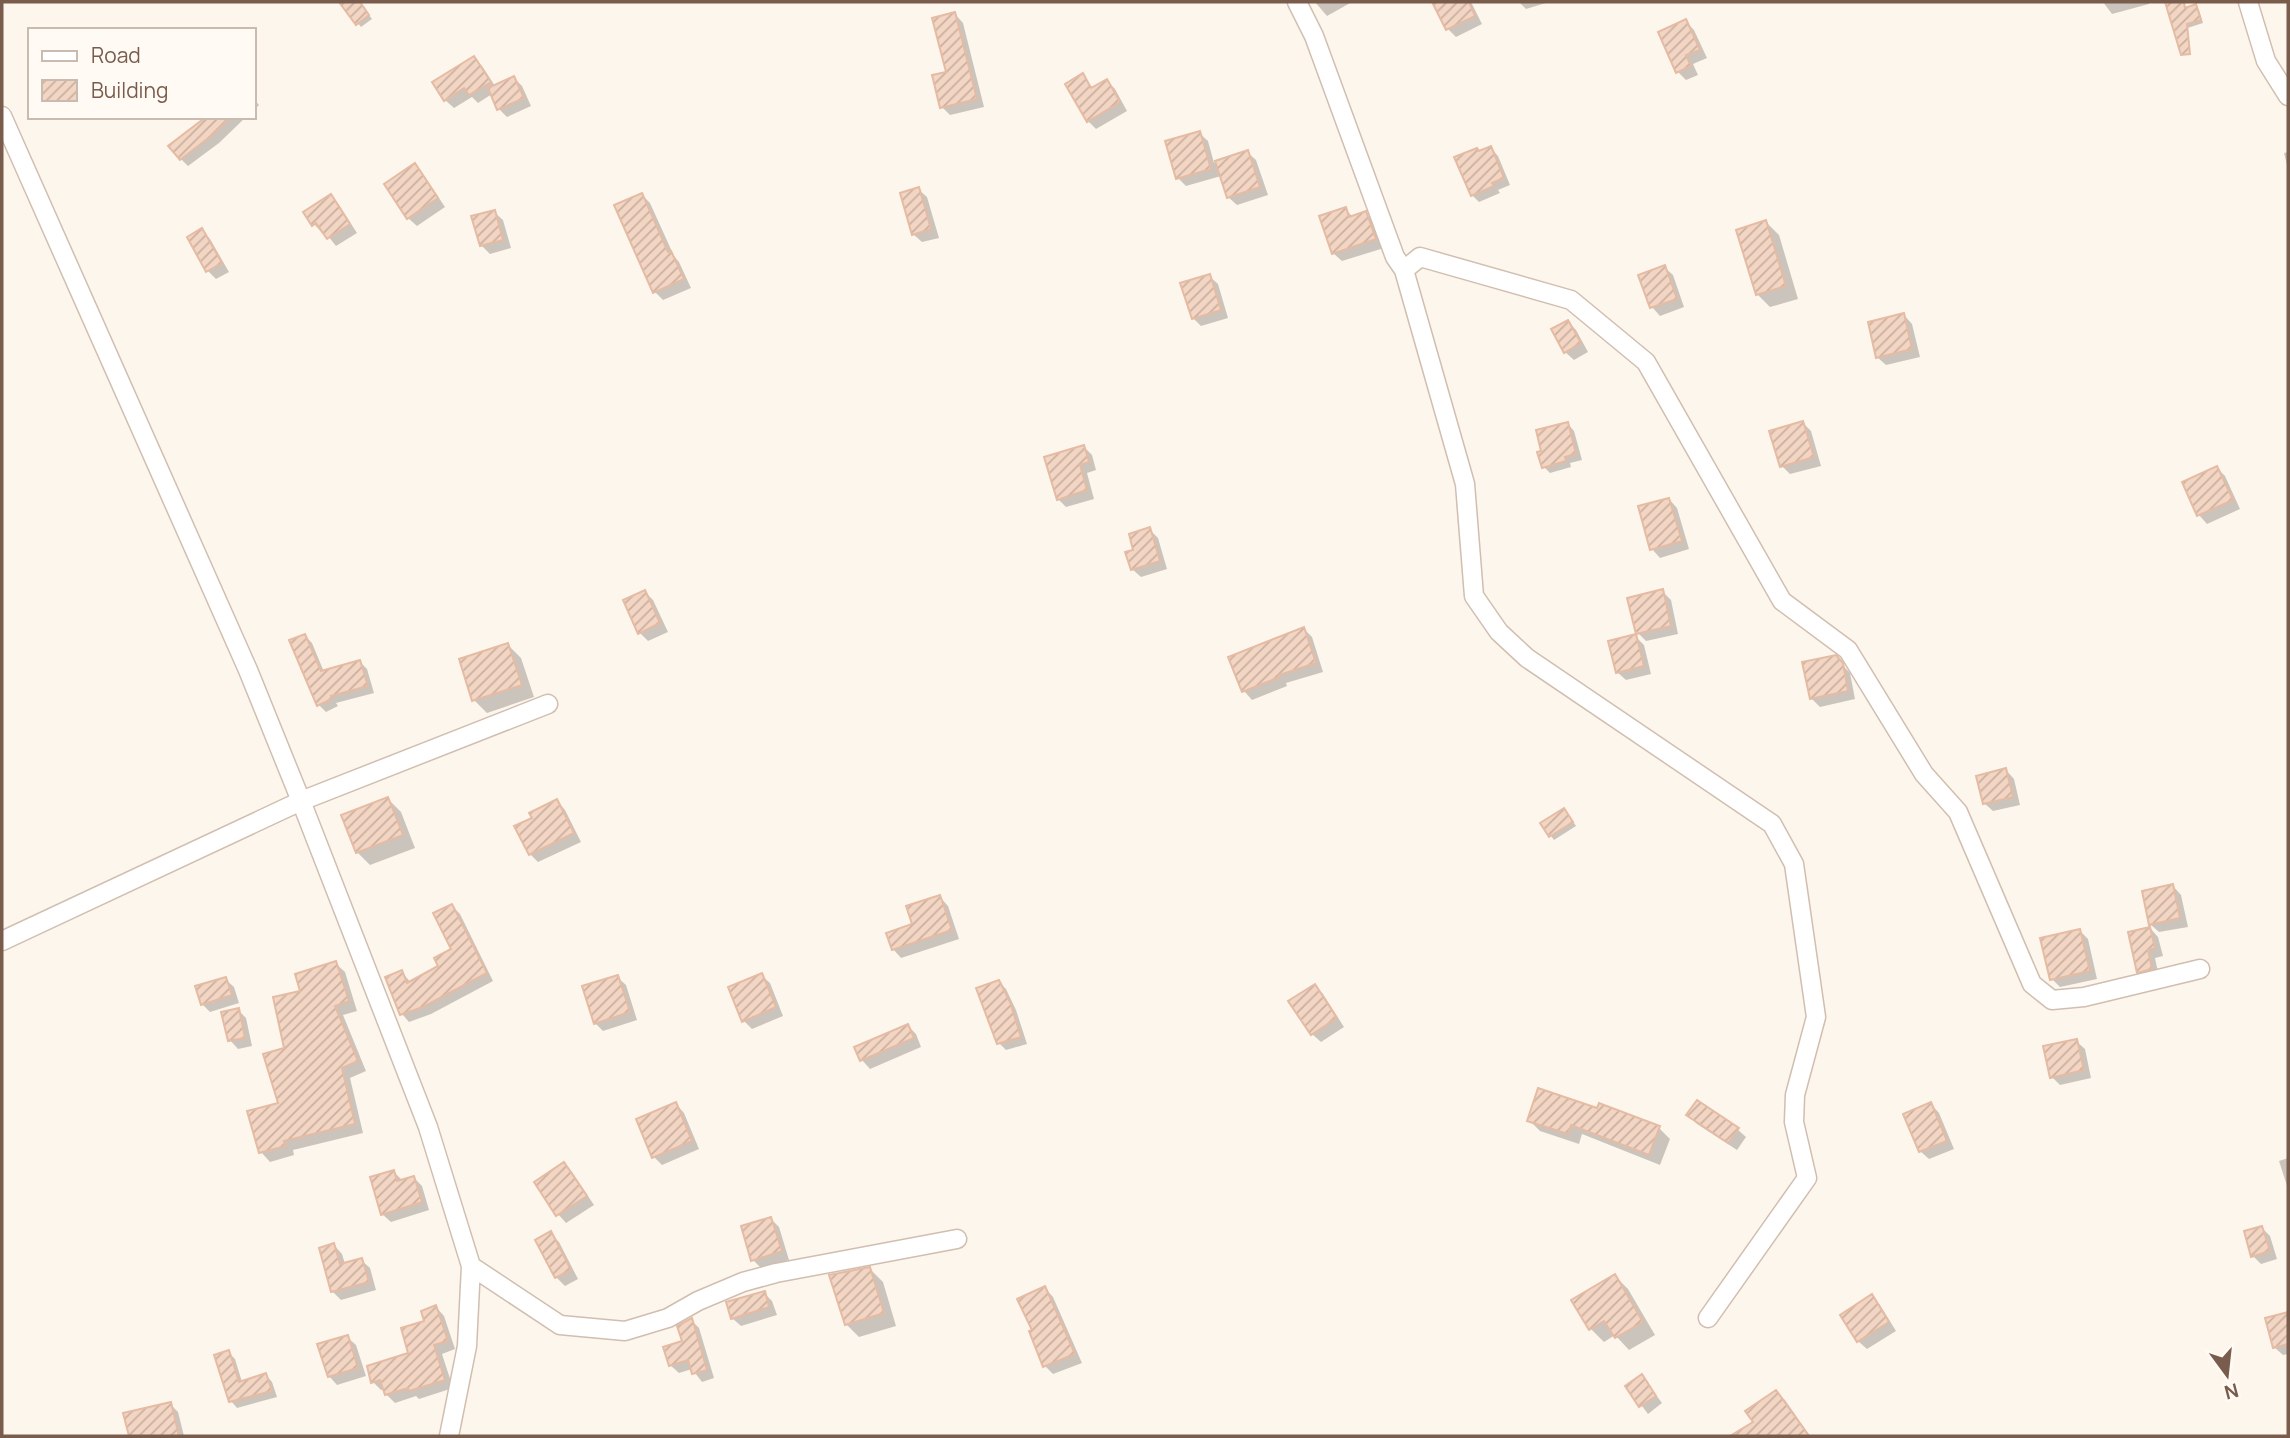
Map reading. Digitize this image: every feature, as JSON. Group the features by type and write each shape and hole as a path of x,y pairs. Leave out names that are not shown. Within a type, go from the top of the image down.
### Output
{"street":[{"path":"1297,2 1314,36 1395,257 1404,270 1465,484 1474,596 1499,632 1527,658 1772,824 1794,864 1816,1017 1795,1095 1794,1122 1807,1178 1708,1318"},
{"path":"2248,2 2266,61 2288,96"},
{"path":"2,116 248,670 428,1127 471,1266 467,1346 449,1436"},
{"path":"1404,270 1420,257 1571,300 1646,362 1782,601 1848,650 1924,774 1958,813 2032,984 2052,1000 2084,997 2200,969"},
{"path":"2,941 301,801 548,704"},
{"path":"471,1266 560,1325 625,1331 668,1318 698,1301 743,1282 776,1273 957,1239"}],"building":[{"path":"339,2 360,2 369,15 356,25"},
{"path":"1432,2 1469,2 1475,16 1446,30"},
{"path":"2165,2 2184,2 2185,8 2196,4 2201,20 2187,24 2190,54 2181,55"},
{"path":"955,12 977,99 940,108 932,75 946,72 932,18"},
{"path":"1686,19 1700,50 1686,55 1691,66 1676,73 1658,32"},
{"path":"474,56 491,82 469,95 464,88 444,101 432,82"},
{"path":"1083,73 1091,88 1107,79 1120,102 1087,122 1065,84"},
{"path":"514,76 524,98 497,110 488,88"},
{"path":"203,119 229,119 180,160 168,146"},
{"path":"1200,131 1211,169 1176,179 1165,141"},
{"path":"1491,146 1504,178 1492,183 1494,186 1471,196 1454,157"},
{"path":"1248,150 1260,187 1227,198 1215,161"},
{"path":"415,163 438,198 407,219 384,184"},
{"path":"919,187 931,229 912,235 900,193"},
{"path":"642,193 668,252 671,251 684,279 653,293 614,205"},
{"path":"331,194 350,224 327,239 316,223 312,226 303,212"},
{"path":"1346,207 1349,217 1366,211 1376,239 1332,254 1319,216"},
{"path":"495,210 503,240 480,246 471,216"},
{"path":"1766,220 1786,286 1756,295 1736,230"},
{"path":"202,228 222,263 206,272 187,237"},
{"path":"1665,265 1677,299 1650,308 1638,275"},
{"path":"1210,274 1221,310 1192,319 1180,283"},
{"path":"1904,313 1912,349 1876,358 1868,322"},
{"path":"1568,320 1581,343 1564,353 1551,329"},
{"path":"1803,421 1814,457 1780,467 1769,431"},
{"path":"1568,422 1576,454 1565,457 1566,461 1542,468 1537,452 1541,451 1536,430"},
{"path":"1084,445 1089,462 1080,465 1087,490 1057,500 1044,457"},
{"path":"2217,466 2233,500 2197,516 2182,482"},
{"path":"1669,498 1682,541 1650,550 1638,506"},
{"path":"1150,527 1160,561 1131,570 1125,552 1133,550 1129,534"},
{"path":"1663,589 1671,626 1636,634 1627,598"},
{"path":"645,590 660,623 638,634 623,600"},
{"path":"1304,627 1316,663 1279,675 1280,677 1242,692 1228,657"},
{"path":"305,634 321,671 360,660 368,686 331,696 332,699 317,706 289,640"},
{"path":"1636,634 1644,666 1616,673 1608,641"},
{"path":"508,643 522,685 472,701 459,659"},
{"path":"1836,655 1843,663 1848,691 1810,699 1802,662"},
{"path":"2006,768 2013,797 1983,804 1976,776"},
{"path":"388,797 403,835 356,853 341,815"},
{"path":"557,799 574,833 529,855 514,826 532,818 529,813"},
{"path":"1564,808 1573,822 1549,837 1540,823"},
{"path":"2173,884 2180,918 2149,925 2142,891"},
{"path":"940,895 952,930 892,950 886,933 912,924 906,906"},
{"path":"452,904 487,973 423,1007 400,1015 385,977 402,970 407,983 438,966 434,958 451,949 433,913"},
{"path":"2150,927 2155,948 2148,950 2152,969 2137,973 2128,932"},
{"path":"2080,929 2090,971 2050,980 2040,938"},
{"path":"336,961 349,1001 335,1006 358,1061 342,1068 355,1124 284,1141 286,1146 259,1153 247,1111 278,1103 263,1054 284,1048 273,997 300,991 295,974"},
{"path":"762,973 776,1007 742,1022 728,987"},
{"path":"618,975 630,1012 594,1024 582,986"},
{"path":"226,977 232,995 201,1005 195,986"},
{"path":"999,980 1010,1002 1021,1037 997,1044 976,988"},
{"path":"1315,984 1337,1018 1311,1035 1288,1001"},
{"path":"239,1008 245,1038 228,1041 221,1012"},
{"path":"908,1024 914,1038 860,1061 854,1047"},
{"path":"2077,1039 2084,1070 2050,1078 2043,1046"},
{"path":"1538,1088 1597,1108 1599,1103 1660,1126 1649,1155 1571,1125 1568,1134 1527,1121"},
{"path":"1697,1100 1739,1128 1728,1143 1686,1115"},
{"path":"676,1102 692,1141 652,1158 636,1119"},
{"path":"1931,1102 1947,1141 1919,1152 1903,1114"},
{"path":"564,1162 587,1196 556,1216 534,1182"},
{"path":"394,1170 397,1181 414,1176 422,1202 381,1215 370,1177"},
{"path":"771,1217 782,1251 751,1261 741,1226"},
{"path":"2262,1226 2270,1251 2251,1257 2244,1231"},
{"path":"551,1231 571,1270 555,1278 535,1240"},
{"path":"334,1243 340,1264 362,1258 369,1282 331,1292 319,1248"},
{"path":"870,1267 884,1313 845,1325 829,1275"},
{"path":"1615,1274 1643,1322 1615,1338 1604,1321 1589,1330 1571,1300"},
{"path":"1045,1286 1075,1354 1043,1367 1029,1331 1032,1330 1017,1299"},
{"path":"765,1291 769,1307 731,1319 726,1302"},
{"path":"1872,1294 1889,1322 1857,1342 1840,1315"},
{"path":"436,1305 448,1341 434,1345 445,1380 385,1395 380,1380 371,1383 367,1366 408,1353 401,1328 424,1321 421,1311"},
{"path":"2288,1312 2288,1344 2273,1348 2265,1318"},
{"path":"692,1318 707,1370 692,1374 688,1360 669,1366 663,1347 682,1341 677,1326"},
{"path":"348,1335 358,1368 328,1377 317,1344"},
{"path":"229,1350 239,1382 266,1373 272,1391 229,1402 214,1355"},
{"path":"1642,1374 1656,1396 1639,1407 1625,1386"},
{"path":"1776,1390 1809,1436 1730,1436 1753,1422 1745,1411"},
{"path":"171,1402 179,1436 129,1436 123,1413"}]}
